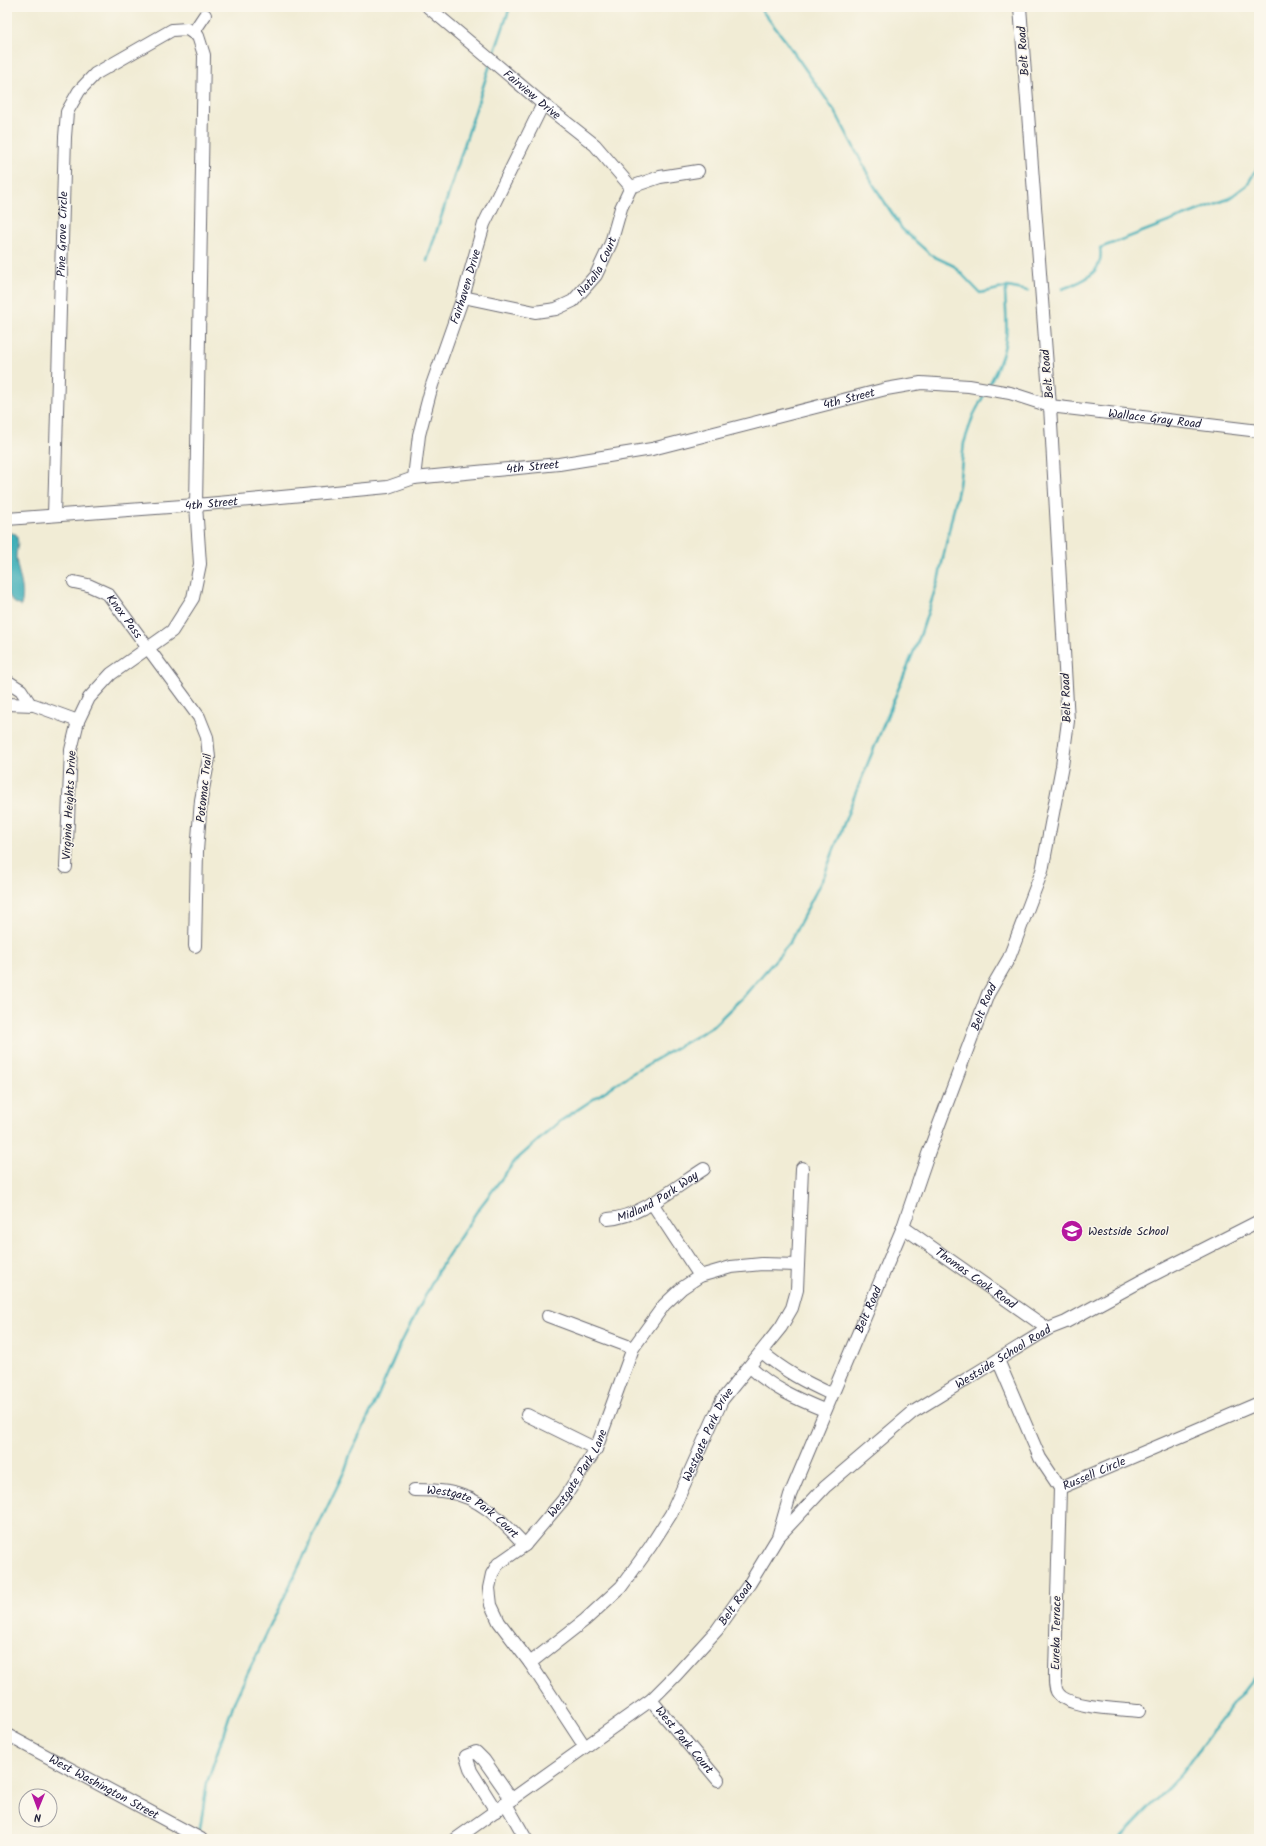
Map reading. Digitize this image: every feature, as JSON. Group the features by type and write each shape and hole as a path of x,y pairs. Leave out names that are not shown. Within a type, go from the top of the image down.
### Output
{"street":[{"name":"Fairview Drive","path":"428,7 543,104 595,145 631,187"},
{"name":"Belt Road","path":"456,1839 650,1700 676,1675 717,1630 750,1583 778,1537 790,1496 824,1410 903,1227 928,1154 988,994 1009,958 1042,871 1062,766 1068,721 1050,406 1020,7"},
{"path":"196,505 204,55 198,36 193,33 205,15"},
{"name":"Pine Grove Circle","path":"54,515 64,137 68,112 79,91 95,74 172,30 188,29 193,33"},
{"name":"Fairhaven Drive","path":"414,478 419,436 432,385 463,297 484,224 543,104"},
{"path":"631,187 660,177 698,171"},
{"name":"Natalia Court","path":"463,297 535,312 556,309 574,301 596,275 611,243 621,208 631,187"},
{"name":"4th Street","path":"7,519 196,505 388,487 414,478 559,464 652,449 886,389 921,384 970,386 1010,393 1050,406"},
{"name":"Wallace Gray Road","path":"1050,406 1259,431"},
{"name":"Virginia Heights Drive","path":"66,867 71,750 78,721 89,698 111,674 172,630 193,598 200,564 196,505"},
{"name":"Knox Pass","path":"74,582 88,585 108,594 129,619 148,648"},
{"name":"Potomac Trail","path":"148,648 199,717 207,738 209,758 201,800 197,851 195,946"},
{"path":"7,681 21,690 30,704"},
{"path":"7,704 30,704 78,721"},
{"name":"Westgate Park Drive","path":"530,1663 585,1620 621,1587 650,1547 671,1514 722,1400 782,1328 792,1308 797,1290 802,1168"},
{"name":"Midland Park Way","path":"608,1219 620,1218 652,1203 704,1169"},
{"path":"652,1203 700,1276"},
{"name":"Westside School Road","path":"778,1537 825,1487 913,1412 1048,1329 1066,1322 1145,1279 1259,1222"},
{"name":"Thomas Cook Road","path":"903,1227 1048,1329"},
{"name":"Westgate Park Lane","path":"585,1747 530,1663 499,1622 491,1605 489,1588 492,1574 498,1564 525,1545 563,1500 596,1449 633,1348 664,1305 682,1288 700,1276 731,1267 762,1264 798,1265"},
{"path":"548,1316 633,1348"},
{"path":"762,1352 778,1366 799,1379 831,1394"},
{"name":"Russell Circle","path":"998,1360 1040,1458 1060,1488 1259,1403"},
{"path":"750,1367 763,1379 779,1390 824,1410"},
{"path":"527,1415 596,1449"},
{"name":"Eureka Terrace","path":"1060,1488 1055,1672 1057,1692 1062,1699 1080,1704 1139,1711"},
{"name":"Westgate Park Court","path":"414,1490 448,1492 475,1500 500,1520 525,1545"},
{"name":"West Park Court","path":"650,1700 718,1780"},
{"name":"West Washington Street","path":"7,1734 201,1839"},
{"path":"496,1811 471,1771 466,1756 476,1752 484,1760 509,1802 526,1839"}],"water":[{"path":"7,532 16,534 17,538 18,544 16,558 23,594 21,606 12,600 7,586"}],"waterway":[{"path":"493,57 510,7"},
{"path":"759,7 785,40 836,113 873,184 902,229 931,255 954,266 980,293 1008,287 1028,291"},
{"path":"427,261 490,65"},
{"path":"1062,289 1084,280 1095,270 1101,257 1100,248 1228,199 1247,185 1259,165"},
{"path":"989,385 996,372 1006,340 1007,320 1005,293 1008,287"},
{"path":"199,1835 207,1783 234,1702 345,1470 351,1452 374,1405 400,1345 438,1271 477,1211 515,1161 559,1122 631,1074 712,1027 744,996 789,944 824,876 854,797 920,636 938,581 959,485 964,443 973,416 985,393"},
{"path":"1119,1839 1179,1777 1259,1670"}],"place":[{"name":"Westside School","path":"1072,1231"}]}
